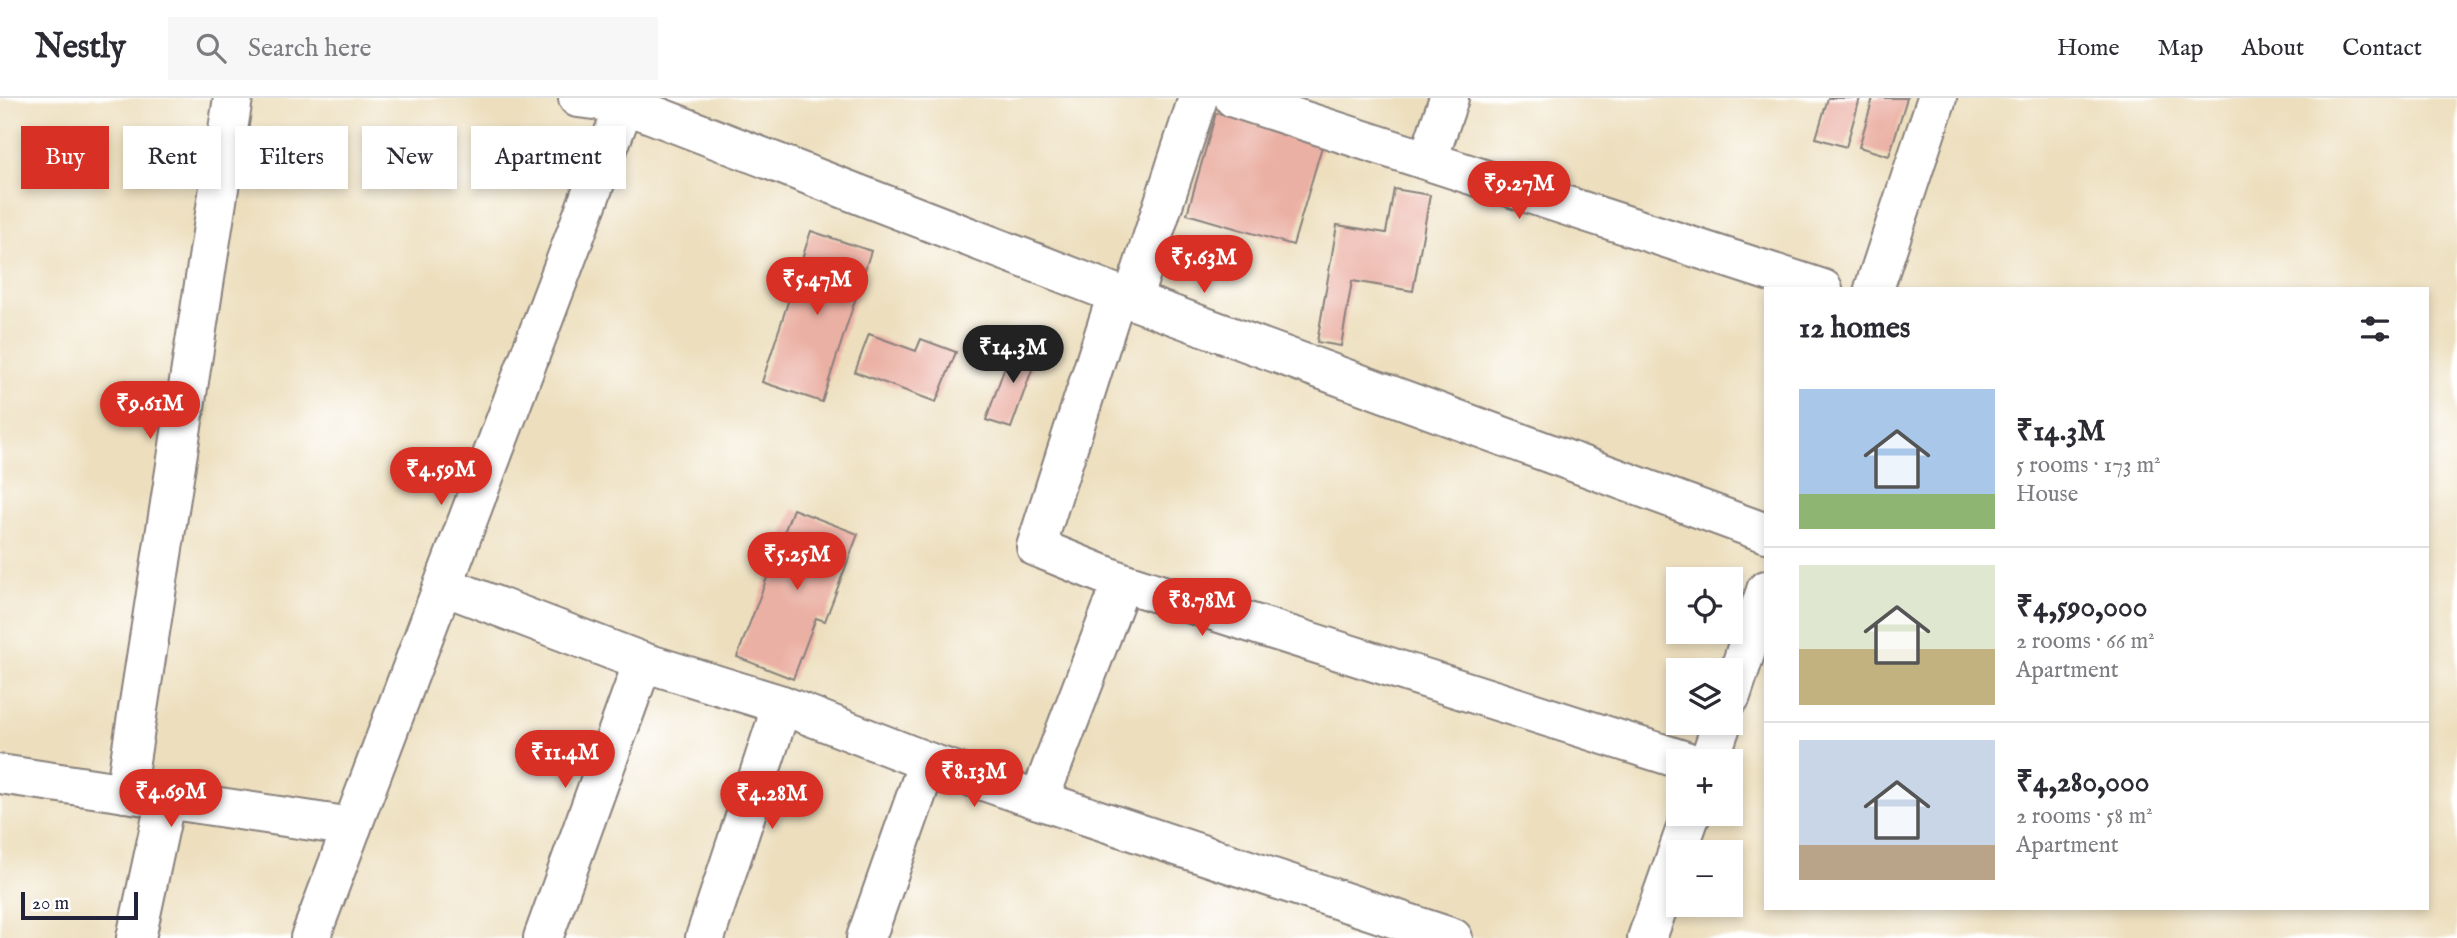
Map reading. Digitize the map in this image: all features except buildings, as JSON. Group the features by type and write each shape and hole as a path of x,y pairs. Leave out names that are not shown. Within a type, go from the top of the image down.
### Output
{"street":[{"path":"125,793 233,98"},
{"path":"578,98 626,101 1124,297 1764,532"},
{"path":"1198,98 1036,547 1122,582 1666,755"},
{"path":"1234,98 1817,287"},
{"path":"1428,160 1450,98"},
{"path":"1875,287 1937,98"},
{"path":"310,938 626,101"},
{"path":"1039,800 1122,582"},
{"path":"443,586 643,662 782,705 928,762 1453,938"},
{"path":"1743,660 1764,596"},
{"path":"543,938 643,662"},
{"path":"705,938 782,705"},
{"path":"866,938 928,762"},
{"path":"0,774 352,827"},
{"path":"136,938 166,798"},
{"path":"1647,938 1687,826"}]}
